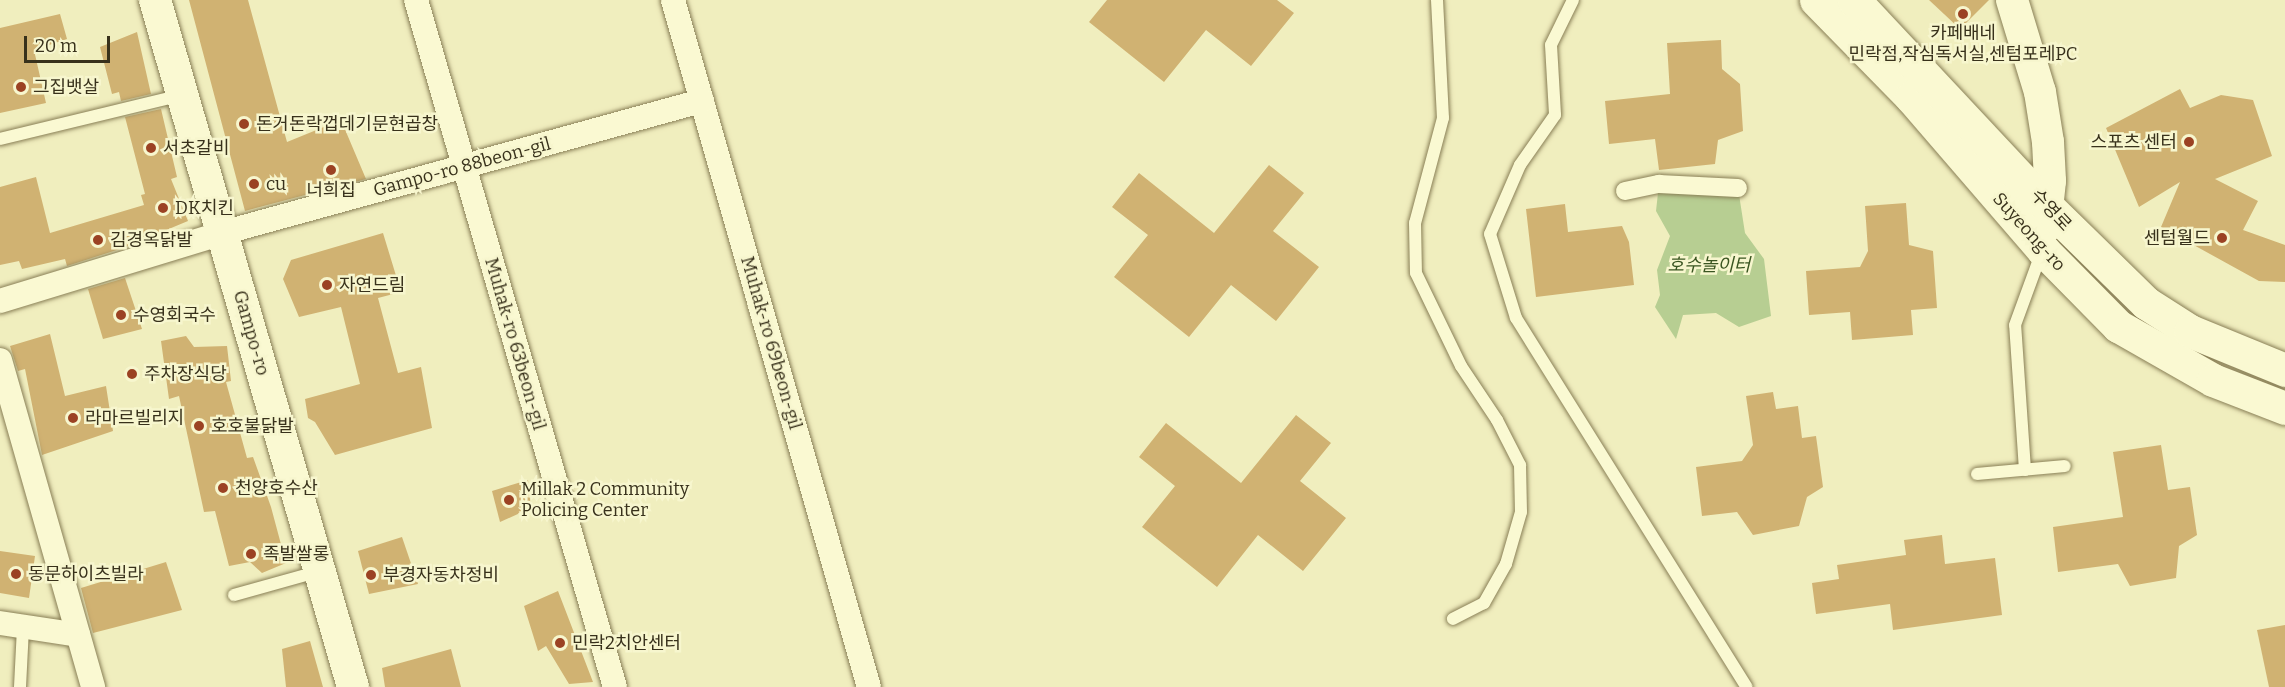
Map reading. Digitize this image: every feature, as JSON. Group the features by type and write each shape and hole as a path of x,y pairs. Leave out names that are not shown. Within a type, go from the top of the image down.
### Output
{"main road":[{"name":"Suyeong-ro","path":"1816,0 1911,97 2043,250 2118,326 2213,380 2285,408"},
{"name":"수영로","path":"1854,0 2113,274 2168,318 2285,370"}],"street":[{"name":"Gampo-ro","path":"155,0 353,687"},
{"name":"Muhak-ro 63beon-gil","path":"416,0 615,687"},
{"name":"Muhak-ro 69beon-gil","path":"673,0 869,687"},
{"path":"2012,0 2040,92 2048,142 2048,207 2043,250"},
{"name":"Gampo-ro 88beon-gil","path":"0,301 222,233 702,101"},
{"path":"1625,191 1659,184 1738,188"},
{"path":"0,360 93,687"},
{"path":"11,625 78,636"}],"lane":[{"path":"1437,0 1443,118 1415,223 1416,273 1461,366 1502,429 1520,465 1521,512 1506,564 1484,603 1453,619"},
{"path":"1573,0 1551,45 1556,115 1520,165 1491,234 1516,318 1747,687"},
{"path":"0,139 182,95"},
{"path":"2025,470 2015,326 2043,250"},
{"path":"1977,474 2066,466"},
{"path":"234,596 320,571"},
{"path":"11,625 20,687"}],"green space":[{"name":"호수놀이터","path":"1659,184 1738,188 1745,233 1764,259 1771,316 1739,327 1716,313 1683,315 1676,339 1655,307 1660,295 1657,270 1670,236 1656,211"}],"building":[{"path":"189,0 248,0 287,142 341,120 366,179 245,211"},
{"path":"1107,0 1277,0 1294,13 1251,66 1206,30 1164,82 1089,22"},
{"name":"카페배네 민락점,작심독서실,센텀포레PC","path":"1929,0 1989,0 1960,29"},
{"path":"60,14 67,39 34,50 46,103 0,113 0,28"},
{"path":"137,32 151,94 121,101 119,92 112,94 100,47"},
{"path":"1721,40 1722,69 1740,84 1743,131 1718,140 1715,164 1659,170 1655,139 1609,144 1605,101 1670,94 1667,43"},
{"path":"2180,89 2190,108 2221,95 2253,100 2272,156 2215,179 2258,201 2243,230 2285,245 2285,282 2259,281 2161,227 2180,182 2139,207 2106,128"},
{"path":"161,109 177,177 171,179 188,221 123,248 67,266 65,259 22,269 19,261 0,265 0,187 36,177 50,233 144,205 141,195 145,194 125,117"},
{"path":"1269,165 1304,193 1273,231 1319,267 1276,321 1231,285 1189,337 1114,277 1148,235 1112,207 1139,173 1214,233"},
{"path":"1906,203 1909,245 1933,251 1937,308 1911,310 1913,335 1852,340 1850,312 1809,315 1806,271 1860,267 1868,251 1865,206"},
{"path":"1565,204 1568,232 1622,226 1629,242 1634,285 1536,297 1526,209"},
{"path":"383,233 401,292 378,298 398,373 421,367 432,428 335,455 315,422 308,418 305,399 360,384 341,307 299,317 283,279 291,260"},
{"path":"125,278 142,329 103,339 88,289"},
{"name":"라마르빌리지","path":"50,334 65,396 106,386 113,431 42,455 25,369 18,371 10,346"},
{"path":"186,336 194,347 227,346 231,381 226,382 247,458 253,457 271,507 286,563 262,573 250,562 229,566 215,511 204,512 179,396 169,399 161,341"},
{"path":"1773,392 1776,409 1798,406 1802,438 1816,436 1823,487 1807,497 1799,526 1753,535 1737,512 1702,516 1696,467 1742,461 1753,445 1746,396"},
{"path":"1296,415 1331,443 1300,481 1346,518 1303,571 1258,535 1217,587 1142,527 1175,486 1139,457 1166,423 1241,483"},
{"path":"2161,445 2168,490 2190,487 2197,535 2179,546 2176,578 2130,586 2118,564 2058,572 2053,527 2123,517 2113,452"},
{"path":"528,480 531,508 500,522 492,491"},
{"path":"1942,535 1945,564 1995,558 2002,615 1893,630 1890,604 1816,614 1812,583 1839,579 1837,565 1906,555 1904,540"},
{"path":"402,537 418,584 369,594 358,551"},
{"name":"동문하이츠빌라","path":"0,551 35,556 29,598 0,593"},
{"path":"166,562 182,610 93,633 81,588"},
{"path":"558,591 593,682 569,684 546,646 538,651 524,606"},
{"path":"2285,625 2285,687 2269,687 2257,630"},
{"path":"310,641 323,687 286,687 282,649"},
{"path":"451,649 461,687 385,687 382,668"}],"place":[{"name":"카페배네 민락점,작심독서실,센텀포레PC","path":"1963,14"},
{"name":"그집뱃살","path":"21,87"},
{"name":"돈거돈락껍데기문현곱창","path":"244,124"},
{"name":"스포츠 센터","path":"2189,142"},
{"name":"서초갈비","path":"151,148"},
{"name":"너희집","path":"331,170"},
{"name":"cu","path":"254,184"},
{"name":"DK치킨","path":"163,208"},
{"name":"센텀월드","path":"2222,238"},
{"name":"김경옥닭발","path":"98,240"},
{"name":"자연드림","path":"327,285"},
{"name":"수영회국수","path":"121,315"},
{"name":"주차장식당","path":"132,374"},
{"name":"라마르빌리지","path":"73,418"},
{"name":"호호불닭발","path":"199,426"},
{"name":"천양호수산","path":"223,488"},
{"name":"Millak 2 Community Policing Center","path":"509,500"},
{"name":"족발쌀롱","path":"251,554"},
{"name":"동문하이츠빌라","path":"16,574"},
{"name":"부경자동차정비","path":"371,575"},
{"name":"민락2치안센터","path":"560,643"}]}
